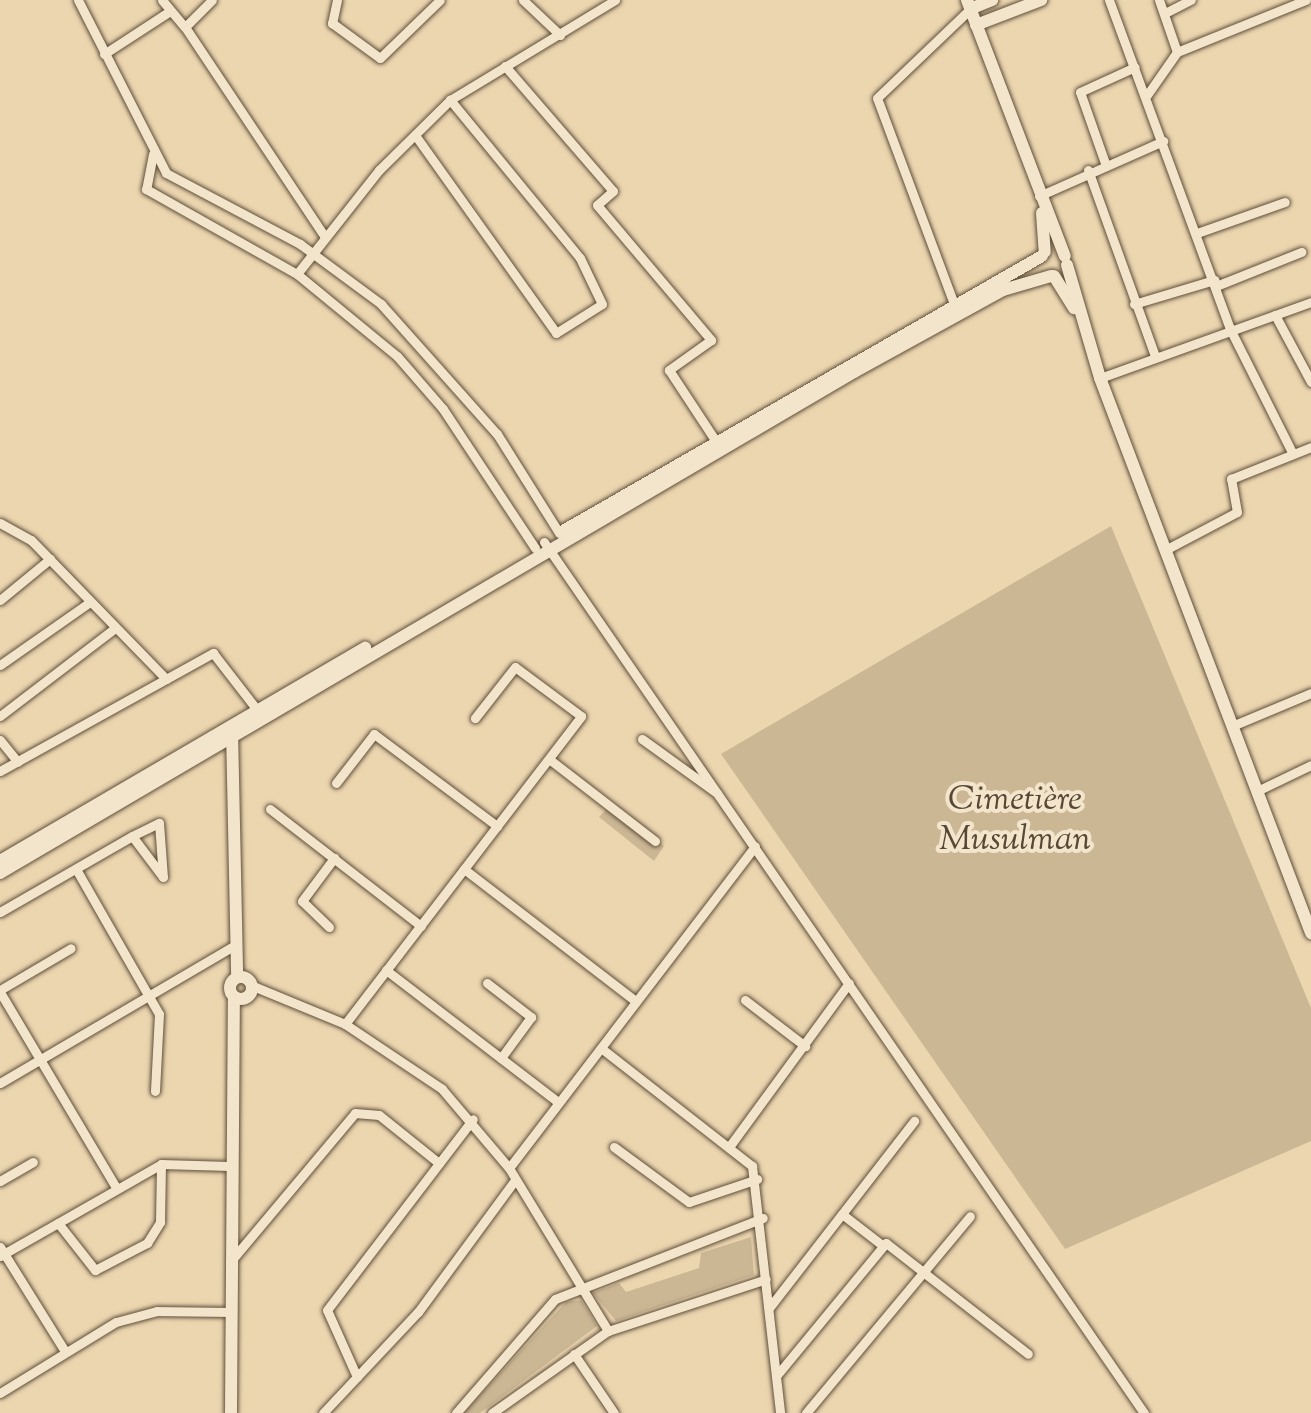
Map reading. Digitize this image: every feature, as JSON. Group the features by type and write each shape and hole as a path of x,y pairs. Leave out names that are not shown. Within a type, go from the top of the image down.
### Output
{"main road":[{"path":"992,0 968,4 1066,260 1100,378 1311,933"},
{"path":"976,25 1041,0"},
{"path":"1039,196 1044,254 1052,276 1082,320"},
{"path":"0,873 543,546 956,309 1044,254 1066,260"},
{"path":"956,309 1052,276 1066,260"},
{"path":"543,546 559,533 718,445"},
{"path":"0,861 338,669"},
{"path":"231,1413 227,1312 229,1166 237,977 232,946 232,732"},
{"path":"234,998 250,996 253,986 237,977"}],"street":[{"path":"78,0 153,154 174,180 312,254 430,351 559,533"},
{"path":"162,0 325,236"},
{"path":"184,27 212,0"},
{"path":"337,0 332,23 380,58 440,0"},
{"path":"296,274 325,236 450,100 616,0"},
{"path":"1109,0 1230,328 1293,454"},
{"path":"1160,0 1177,52"},
{"path":"1165,13 1191,0"},
{"path":"1146,95 1177,52 1306,0"},
{"path":"527,1 560,35"},
{"path":"956,309 877,98 968,4"},
{"path":"104,54 170,11"},
{"path":"948,28 976,25"},
{"path":"505,66 613,191 596,205 711,340 669,370 718,445"},
{"path":"1105,163 1080,92 1135,67"},
{"path":"415,136 556,334 602,304 580,258 450,100"},
{"path":"1039,196 1088,170 1163,141"},
{"path":"153,154 146,189 296,274 396,356 443,409 724,798 1144,1413"},
{"path":"1088,170 1156,356"},
{"path":"1197,233 1285,202"},
{"path":"1134,304 1215,283 1301,252"},
{"path":"1100,378 1311,302"},
{"path":"1275,315 1311,382"},
{"path":"1165,550 1237,512 1232,479 1311,447"},
{"path":"2,528 50,560 166,679"},
{"path":"0,600 50,560"},
{"path":"0,665 90,602"},
{"path":"0,716 115,628"},
{"path":"0,771 213,653 258,711"},
{"path":"344,1024 581,716 520,668 475,718"},
{"path":"1232,726 1311,693"},
{"path":"336,782 374,734 497,826"},
{"path":"642,739 724,798"},
{"path":"0,740 18,762"},
{"path":"549,759 655,841"},
{"path":"1257,791 1311,765"},
{"path":"270,809 420,926"},
{"path":"0,912 132,836 162,823 163,878 156,876 132,836"},
{"path":"509,1168 634,1000 756,846"},
{"path":"329,928 302,901 334,858"},
{"path":"76,869 150,996 161,1026 155,1091"},
{"path":"464,869 634,1000"},
{"path":"0,1083 232,946"},
{"path":"71,948 0,991 116,1187"},
{"path":"386,970 558,1102"},
{"path":"487,983 531,1018 501,1058"},
{"path":"730,1146 849,983"},
{"path":"253,986 344,1024 402,1057 473,1119 509,1168 608,1331"},
{"path":"745,1000 805,1046"},
{"path":"601,1048 730,1146 757,1180 780,1413"},
{"path":"228,1264 355,1113 380,1115 440,1164"},
{"path":"358,1377 328,1310 473,1119"},
{"path":"769,1308 914,1121"},
{"path":"614,1147 690,1202 757,1180"},
{"path":"0,1181 33,1162"},
{"path":"58,1222 90,1268 133,1252 156,1234 161,1164"},
{"path":"64,1350 1,1252 161,1164 229,1166"},
{"path":"324,1413 358,1377 515,1180"},
{"path":"842,1214 924,1271 1028,1354"},
{"path":"806,1413 970,1216"},
{"path":"456,1413 555,1299 762,1218"},
{"path":"776,1376 882,1245"},
{"path":"492,1413 608,1331 766,1279"},
{"path":"0,1377 3,1391 64,1350 157,1311 227,1312"},
{"path":"574,1354 614,1413"}],"green space":[{"name":"Cimetière Musulman","path":"1111,526 1311,1008 1311,1141 1065,1249 721,754"},
{"path":"611,804 664,846 654,861 599,817"},
{"path":"751,1237 754,1275 616,1321 593,1293 619,1283 626,1292 699,1268 701,1253"},
{"path":"581,1300 597,1326 480,1413 464,1413 566,1302"}]}
